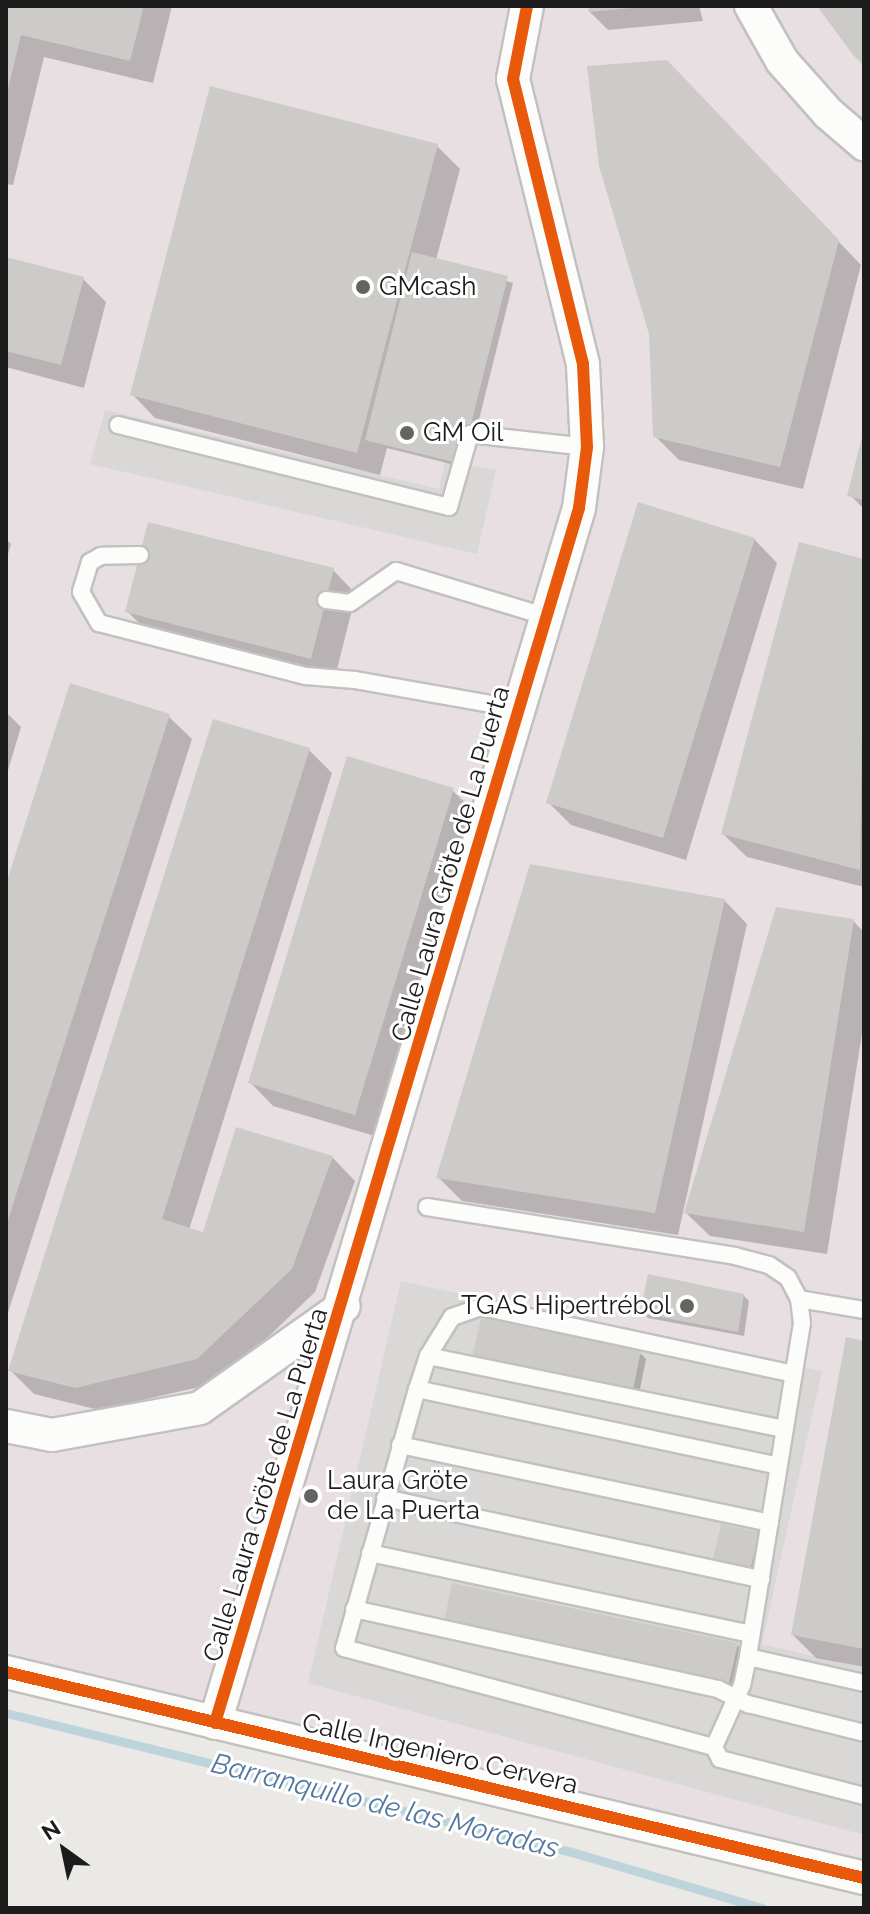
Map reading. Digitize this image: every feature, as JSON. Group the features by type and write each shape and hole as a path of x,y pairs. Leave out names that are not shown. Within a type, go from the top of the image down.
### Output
{"street":[{"name":"Calle Laura Gröte de La Puerta","path":"215,1723 344,1306 579,508 587,447 583,364 513,79 527,6"},
{"path":"751,6 782,61 828,113 864,144"},
{"name":"Calle Laura Gröte de La Puerta","path":"6,1426 52,1435 200,1408 344,1306"},
{"name":"Calle Ingeniero Cervera","path":"6,1672 864,1878"}],"lane":[{"path":"118,425 449,507 470,434 587,447"},
{"path":"140,555 101,556 90,562 81,592 99,623 306,676 355,680 520,709"},
{"path":"326,600 350,603 396,571 547,617"},
{"path":"427,1207 735,1256 769,1265 788,1278 799,1299 802,1323 794,1374 748,1657 736,1699 714,1747"},
{"path":"799,1299 864,1310"},
{"path":"794,1374 481,1307 452,1317 428,1356 417,1389 344,1648 714,1747 720,1759 864,1796"},
{"path":"428,1356 785,1429"},
{"path":"417,1389 779,1466"},
{"path":"400,1445 770,1523"},
{"path":"385,1498 761,1579"},
{"path":"370,1553 752,1634"},
{"path":"354,1609 718,1689 736,1699 864,1733"},
{"path":"748,1657 864,1683"}],"shaded area":[{"path":"6,6 864,6 864,1895 6,1664"},
{"path":"105,410 439,489 445,461 496,470 477,554 90,464"},
{"path":"401,1281 822,1371 762,1644 864,1668 864,1835 308,1683"}],"building":[{"path":"6,6 144,6 130,61 21,35 7,93"},
{"path":"590,6 633,6 633,8 588,12"},
{"path":"817,6 864,6 864,66 853,55"},
{"path":"667,60 839,240 780,467 653,437 649,334 599,166 587,66"},
{"path":"210,86 438,144 357,453 130,395"},
{"path":"412,252 508,276 461,464 365,440"},
{"path":"6,257 84,277 61,365 6,351"},
{"path":"864,433 864,500 847,496"},
{"path":"638,502 755,538 663,838 546,803"},
{"path":"148,522 334,568 311,659 125,612"},
{"path":"799,542 864,559 860,870 721,834"},
{"path":"70,683 170,714 7,1223 6,884"},
{"path":"213,719 310,748 162,1219 203,1232 236,1127 333,1156 292,1269 197,1359 75,1388 8,1371"},
{"path":"347,756 454,788 355,1115 248,1083"},
{"path":"530,864 725,899 655,1213 436,1178"},
{"path":"776,907 854,919 804,1232 684,1213"},
{"path":"648,1274 744,1294 738,1332 640,1313"},
{"path":"481,1318 641,1351 632,1394 471,1362"},
{"path":"846,1337 864,1341 864,1649 791,1635"},
{"path":"721,1524 759,1532 750,1571 712,1563"},
{"path":"452,1583 738,1643 728,1687 443,1626"}],"waterway":[{"name":"Barranquillo de las Moradas","path":"6,1713 575,1853 762,1908"}],"cycle path":[{"path":"215,1723 579,508 587,447 583,364 513,79 527,6"},
{"path":"6,1672 864,1878"}],"place":[{"name":"GMcash","path":"363,287"},
{"name":"GM Oil","path":"407,433"},
{"name":"TGAS Hipertrébol","path":"687,1306"},
{"name":"Laura Gröte de La Puerta","path":"311,1496"}]}
